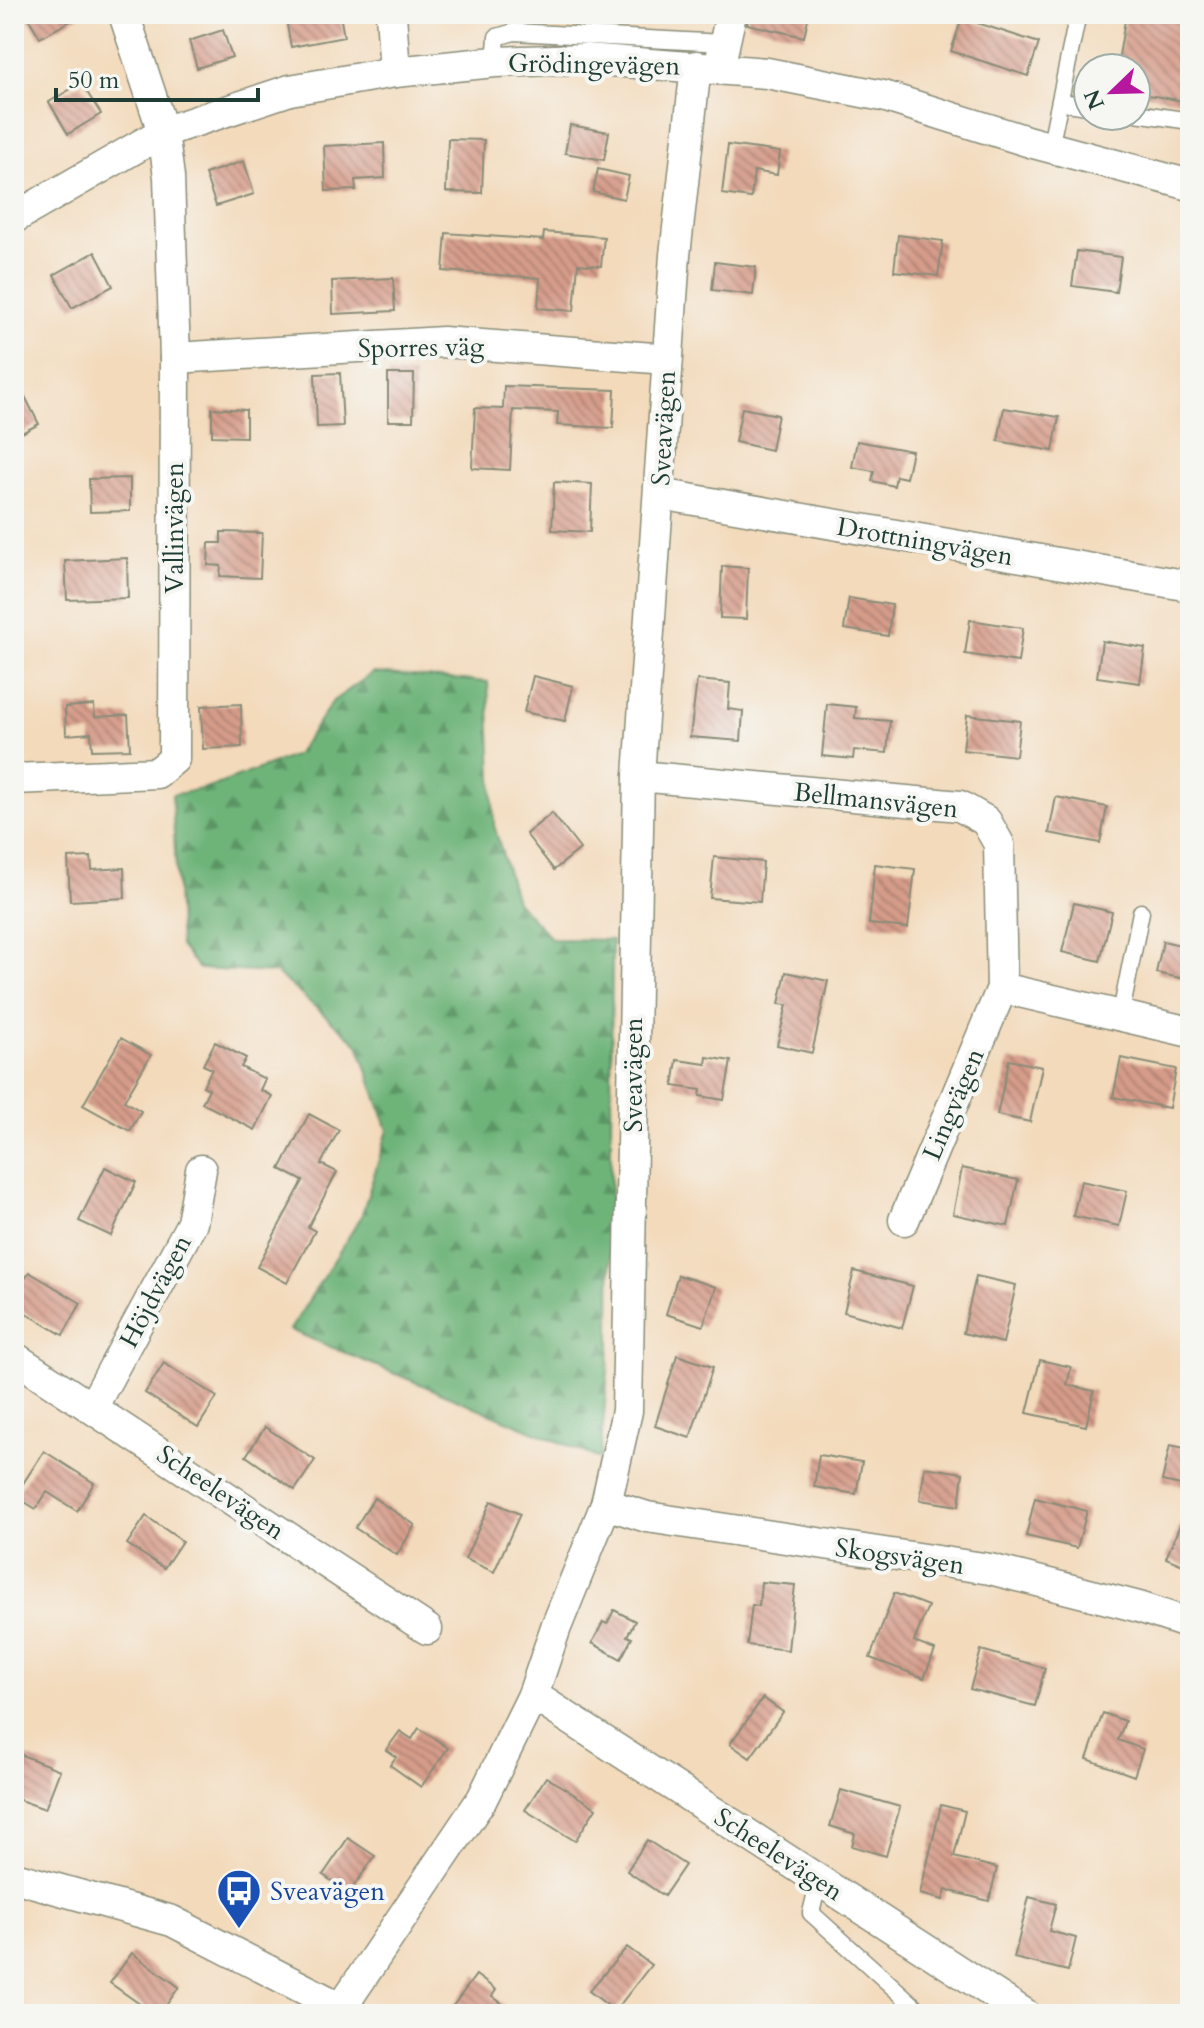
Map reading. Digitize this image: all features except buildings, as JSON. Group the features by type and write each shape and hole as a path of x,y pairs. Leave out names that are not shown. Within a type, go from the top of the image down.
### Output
{"street":[{"name":"Vallinvägen","path":"14,779 157,773 174,759 175,358 169,177 163,132 124,14"},
{"path":"391,14 395,72"},
{"name":"Sveavägen","path":"344,2012 482,1799 533,1695 606,1504 627,1411 639,776 667,359 685,149 713,59 731,14"},
{"name":"Grödingevägen","path":"14,218 163,132 290,90 395,72 495,62 585,59 713,59 883,96 1050,148 1190,185"},
{"name":"Sporres väg","path":"175,358 443,342 667,359"},
{"name":"Drottningvägen","path":"660,494 1190,586"},
{"name":"Bellmansvägen","path":"639,776 960,806 973,812 986,821 999,844 1002,988"},
{"path":"1002,988 1190,1032"},
{"name":"Lingvägen","path":"904,1220 1002,988"},
{"name":"Höjdvägen","path":"93,1406 192,1223 201,1170"},
{"name":"Scheelevägen","path":"14,1357 93,1406 427,1629"},
{"name":"Skogsvägen","path":"606,1504 647,1517 990,1569 1139,1607 1190,1624"},
{"name":"Scheelevägen","path":"533,1695 1025,2014"},
{"path":"14,1877 172,1921 344,2012"}],"lane":[{"path":"1050,148 1078,14"},
{"path":"1060,102 1072,104"},
{"path":"1152,115 1190,121"},
{"path":"1120,1018 1141,912"},
{"path":"819,1880 811,1913 831,1935 923,2014"}],"green space":[{"path":"373,673 488,682 494,825 516,901 552,939 612,940 610,1348 600,1459 290,1330 361,1217 388,1130 358,1044 276,973 199,969 180,946 172,795 211,787 296,755 333,701"}],"place":[{"name":"Sveavägen","path":"239,1930"}]}
